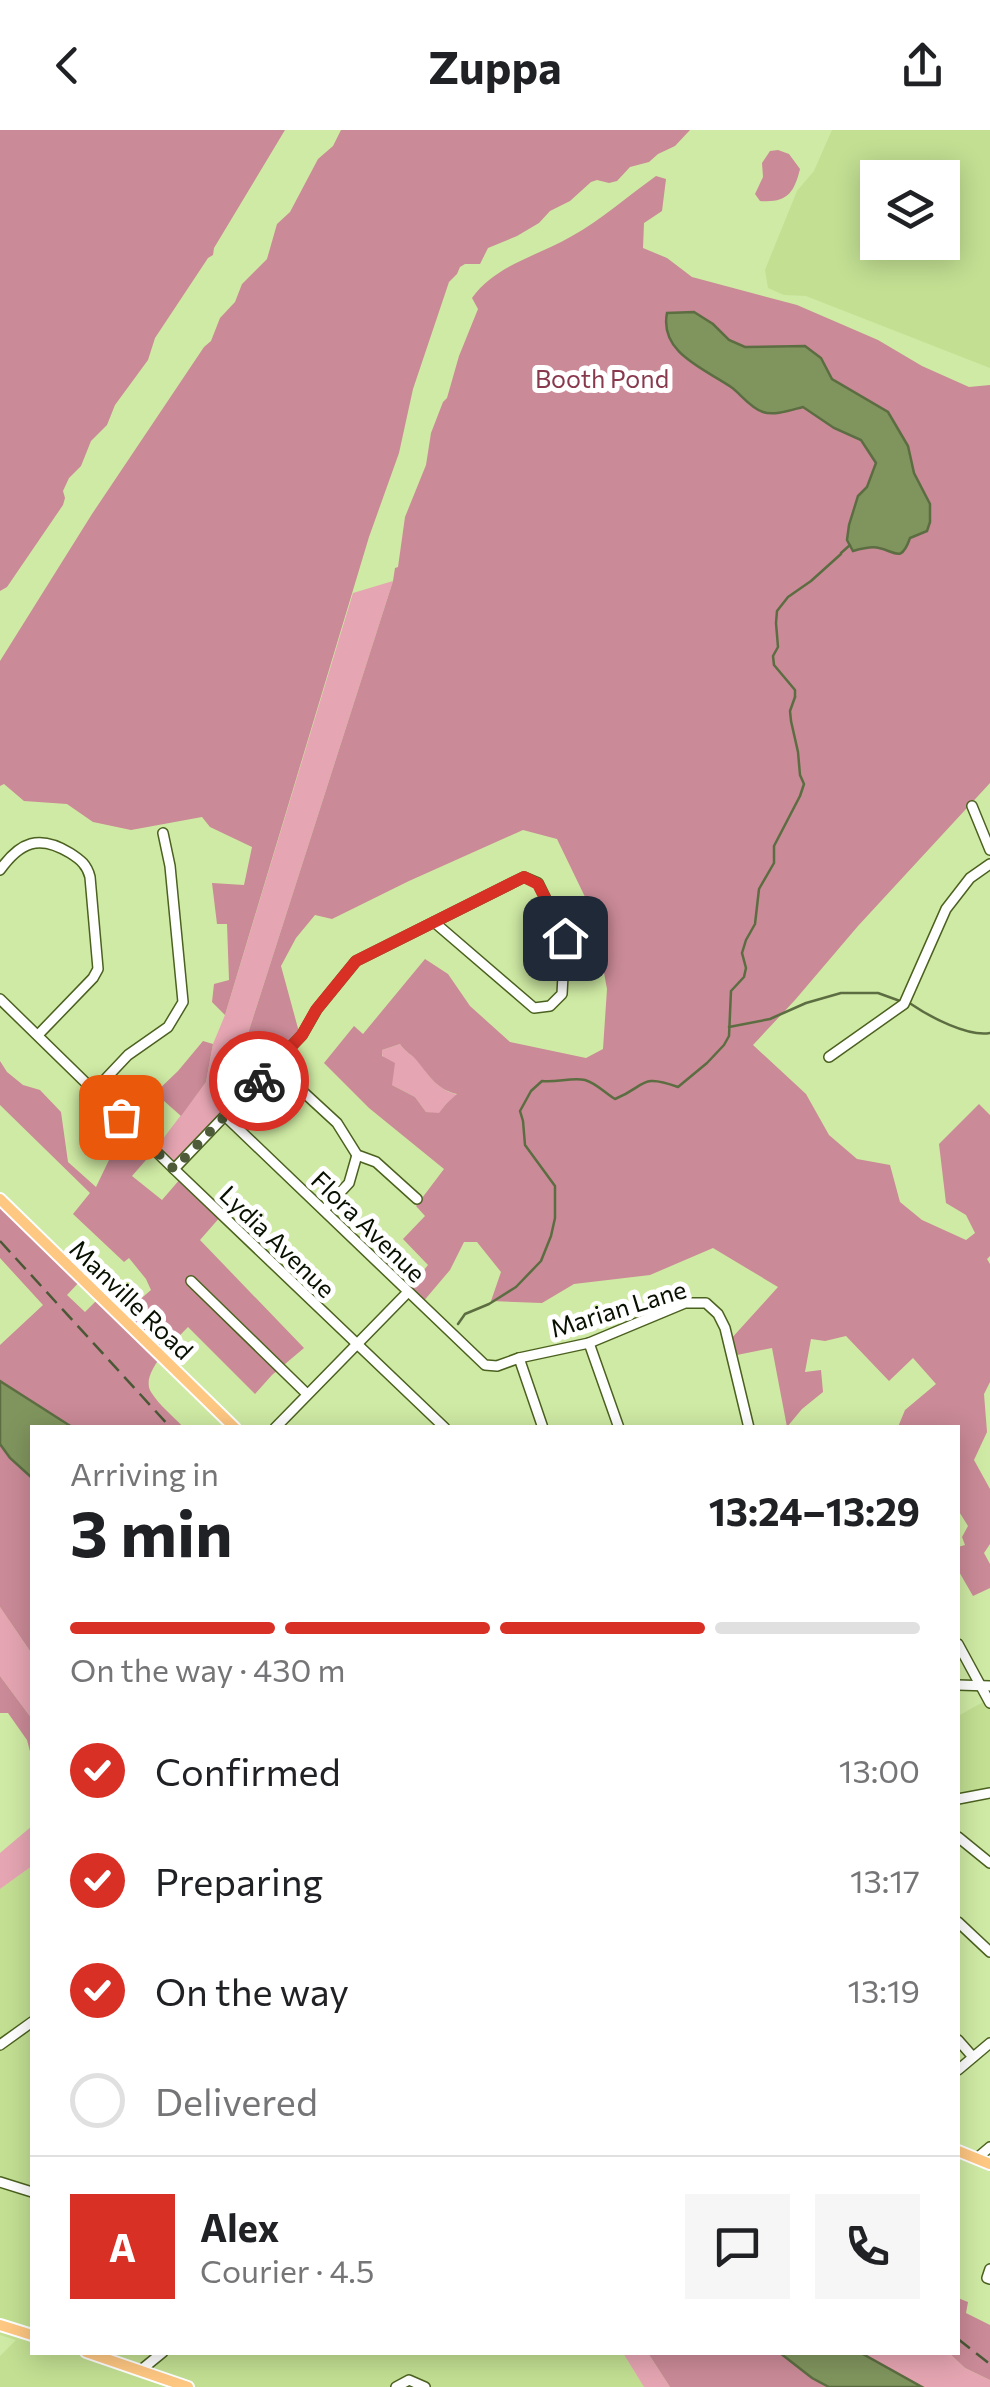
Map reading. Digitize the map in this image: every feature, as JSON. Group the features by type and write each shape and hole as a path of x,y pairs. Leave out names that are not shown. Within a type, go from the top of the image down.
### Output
{"main road":[{"name":"Manville Road","path":"0,1199 232,1425"},
{"path":"960,2152 990,2164"},
{"path":"0,2325 30,2334"},
{"path":"95,2355 188,2387"}],"street":[{"path":"972,806 990,850"},
{"path":"94,1091 128,1056 168,1027 183,1002 170,866 163,833"},
{"path":"0,870 20,848 45,842 60,846 88,868 98,969 38,1036"},
{"path":"829,1057 904,1004 946,909 970,878 990,864"},
{"path":"174,1169 302,1035 316,1010 356,961 434,922 524,877 538,884 565,938 562,994 550,1006 534,1008 434,922"},
{"name":"Lydia Avenue","path":"0,999 442,1425"},
{"path":"274,1065 337,1123 357,1155 376,1162 417,1199"},
{"name":"Flora Avenue","path":"226,1116 485,1364"},
{"path":"324,1210 349,1182 357,1155"},
{"path":"191,1281 307,1394"},
{"path":"278,1425 408,1292"},
{"name":"Marian Lane","path":"485,1364 498,1366 589,1343 686,1303 706,1303 718,1314 724,1328 748,1425"},
{"path":"589,1343 618,1425"},
{"path":"518,1358 541,1425"},
{"path":"960,1647 985,1686 990,1702"},
{"path":"960,1685 985,1686"},
{"path":"960,1795 990,1793"},
{"path":"960,1838 990,1863"},
{"path":"960,1924 990,1952"},
{"path":"0,2045 30,2023"},
{"path":"960,2068 990,2042"},
{"path":"960,2043 972,2058"},
{"path":"977,2158 990,2148"},
{"path":"0,2182 30,2191"},
{"path":"990,2269 990,2279"},
{"path":"141,2370 160,2355"},
{"path":"399,2385 412,2380 425,2387"}],"shaded area":[{"path":"832,130 990,130 990,368 806,296 784,295 768,288 765,270 797,191 814,171"},
{"name":"Booth Pond","path":"694,312 729,340 745,347 805,346 821,358 832,379 888,412 908,446 914,473 930,504 927,531 910,538 900,553 876,547 853,551 847,540 849,525 858,496 867,487 876,463 861,440 803,407 772,413 758,410 686,358 670,339 667,313"},
{"path":"393,581 227,1099 233,1105 172,1169 153,1152 206,1082 213,1044 353,593"},
{"path":"400,1044 436,1083 458,1095 439,1114 426,1112 415,1097 392,1085 382,1050"},
{"path":"0,1381 69,1425 30,1425 30,1476 0,1444"},
{"path":"0,1607 30,1651 30,1716 0,1676"},
{"path":"978,1688 990,1689 990,1792 960,1797 960,1715 985,1701"},
{"path":"30,1828 30,1867 0,1889 0,1853"},
{"path":"30,1867 30,2355 624,2355 644,2387 0,2387 0,2356 16,2340 0,2335 0,1889"},
{"path":"624,2355 649,2355 670,2387 644,2387"},
{"path":"783,2355 865,2355 922,2387 829,2387"},
{"path":"866,2355 951,2355 965,2368 990,2380 990,2387 922,2387"}],"green space":[{"path":"0,130 285,130 213,255 155,338 148,360 115,405 107,425 91,441 81,466 69,478 63,491 63,505 7,587 0,591"},
{"path":"341,130 690,130 675,146 649,162 630,167 617,181 591,182 539,223 488,248 480,264 460,267 449,282 413,389 399,453 369,537 225,1015 212,1002 214,984 229,980 227,924 217,924 212,883 244,885 252,847 210,827 202,817 131,830 93,822 67,804 24,801 4,784 0,786 0,661 92,514 211,341 220,318 235,302 242,284 267,259 277,224 290,212 318,159 333,146"},
{"path":"770,151 789,154 800,169 798,177 788,195 760,201 755,194 763,177 762,163"},
{"path":"656,176 666,179 662,211 644,223 643,248 667,258 692,277 797,305 878,340 969,387 990,385 990,783 753,1045 806,1094 829,1135 857,1159 890,1165 900,1202 922,1220 966,1240 975,1233 966,1215 946,1203 939,1144 979,1104 990,1115 990,1382 984,1394 987,1432 974,1460 990,1489 990,1544 984,1553 990,1564 990,1588 973,1596 960,1573 960,1546 965,1545 962,1537 968,1526 960,1513 960,1425 899,1425 905,1410 936,1384 913,1358 889,1381 846,1336 825,1341 811,1339 805,1372 821,1370 823,1392 787,1425 772,1348 732,1356 730,1340 778,1287 713,1248 650,1275 574,1284 542,1303 491,1301 501,1272 477,1242 464,1242 450,1270 422,1303 408,1290 428,1265 403,1239 425,1216 416,1206 444,1169 369,1108 324,1063 354,1026 363,1034 425,959 448,974 470,1006 510,1042 586,1058 603,1049 607,989 601,930 557,839 523,830 332,919 315,915 296,938 281,966 299,1032 233,1105 227,1099 398,567 405,517 426,465 431,433 478,309 472,298 493,277 604,215","holes":["703,318 724,341 736,349 789,345 807,354 832,378 887,415 910,453 930,514 927,531 910,538 900,553 876,547 853,551 847,540 849,525 858,496 867,487 876,462 857,435 832,414 809,405 758,405 716,376 711,370 711,353 694,338 693,328 696,320","400,1044 435,1082 457,1094 439,1113 426,1112 415,1097 392,1085 395,1063 382,1056 382,1050"]},
{"path":"203,1041 213,1044 206,1082 181,1116 155,1093"},
{"path":"0,1061 7,1072 23,1085 40,1090 61,1112 68,1162 96,1187 109,1160 134,1133 153,1152 132,1176 162,1200 181,1178 221,1216 200,1240 304,1348 255,1394 188,1327 160,1357 149,1384 158,1401 181,1425 69,1425 0,1381 0,1345 43,1305 0,1258 0,1197 83,1278 67,1295 85,1312 102,1295 123,1314 151,1290 129,1258 124,1262 73,1214 90,1193 0,1105"},
{"path":"0,1444 30,1476 30,1651 0,1607"},
{"path":"0,1676 30,1716 30,1751 27,1740 8,1713 0,1713"},
{"path":"960,2299 968,2302 966,2313 990,2325 990,2380 965,2368 951,2355 960,2355"},
{"path":"649,2355 783,2355 829,2387 670,2387"}],"waterway":[{"path":"841,553 850,545"},
{"path":"795,697 795,690 774,665 777,611 788,597 841,554"},
{"path":"458,1324 465,1314 516,1287 541,1261 551,1236 555,1186 525,1145 520,1111 531,1091 542,1081 575,1079 589,1081 615,1099 649,1081 678,1087 707,1063 729,1036 731,991 744,977 742,953 755,924 759,889 774,863 774,846 804,784 791,721 795,697"},
{"path":"729,1027 770,1019 841,993 878,993 900,1001"},
{"path":"911,1004 960,1029 990,1033"}],"railway":[{"path":"0,1241 168,1425"},
{"path":"960,2341 990,2364"}],"way so far":[{"path":"121,1117 174,1169 259,1081"}],"route":[{"path":"259,1081 302,1035 316,1010 356,961 524,877 538,884 565,938"}]}
